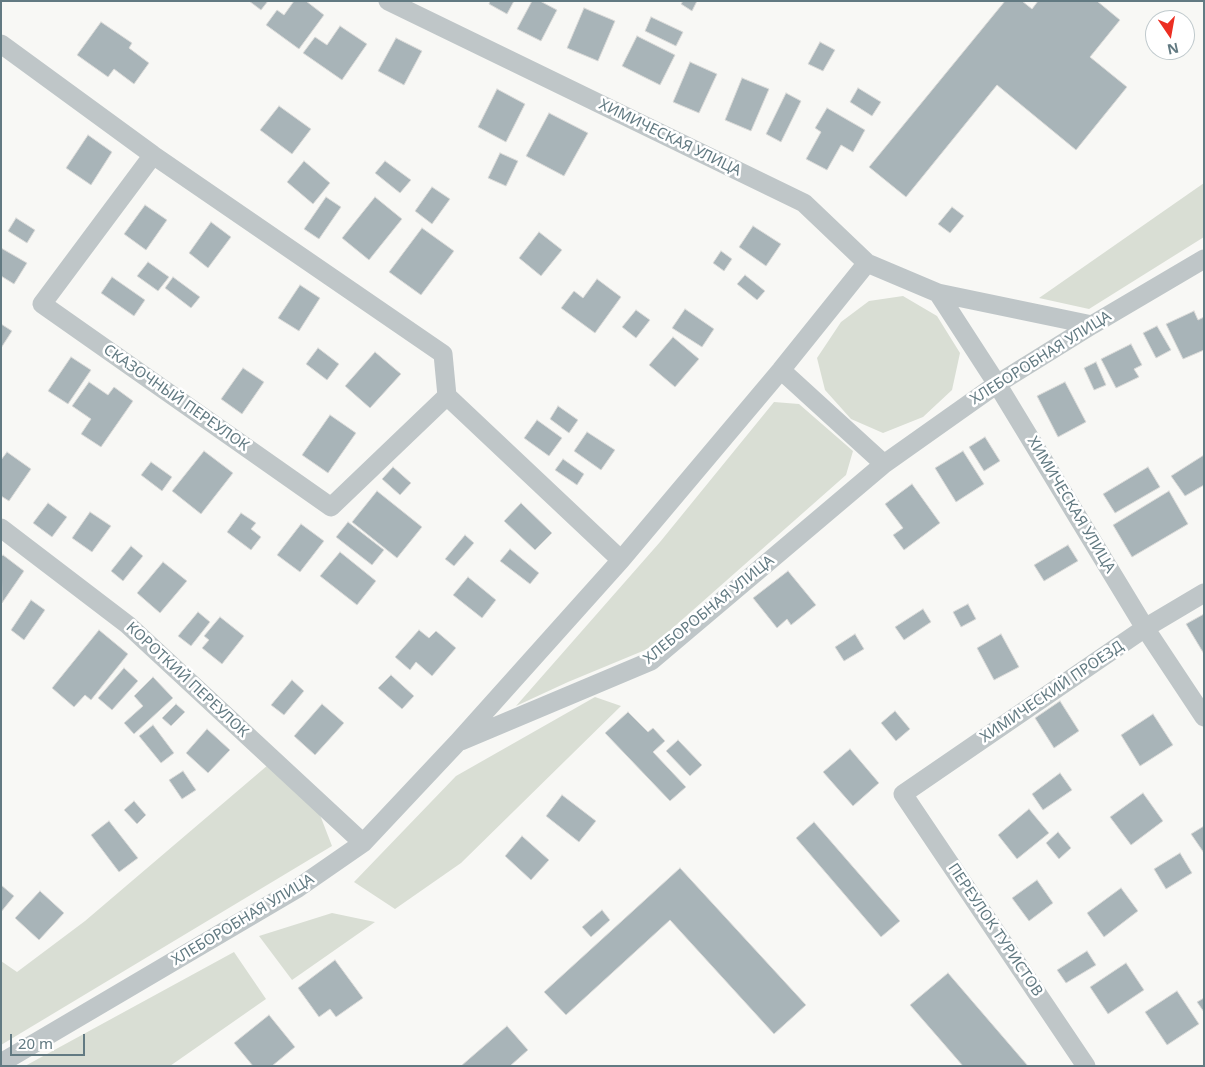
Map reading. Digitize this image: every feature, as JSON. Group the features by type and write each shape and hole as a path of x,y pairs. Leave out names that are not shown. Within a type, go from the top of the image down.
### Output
{"street":[{"name":"ХИМИЧЕСКАЯ УЛИЦА","path":"388,1 804,203 866,263 938,293 1092,325"},
{"path":"1,44 154,155 443,354 447,396 620,560"},
{"name":"СКАЗОЧНЫЙ ПЕРЕУЛОК","path":"154,155 42,304 331,507 447,396"},
{"name":"ХЛЕБОРОБНАЯ УЛИЦА","path":"457,743 651,661 884,464 997,384 1204,259"},
{"name":"ХЛЕБОРОБНАЯ УЛИЦА","path":"1,1063 298,888 364,843 457,743 620,560 781,370 866,263"},
{"name":"ХИМИЧЕСКАЯ УЛИЦА","path":"938,293 997,384 1145,628 1204,717"},
{"path":"781,370 884,464"},
{"name":"КОРОТКИЙ ПЕРЕУЛОК","path":"1,528 128,625 364,843"},
{"name":"ХИМИЧЕСКИЙ ПРОЕЗД","path":"903,794 1145,628 1204,593"},
{"name":"ПЕРЕУЛОК ТУРИСТОВ","path":"903,794 1086,1066"}],"shaded area":[{"path":"1204,183 1204,237 1089,309 1039,298"},
{"path":"903,296 937,316 960,353 952,390 923,417 883,433 851,419 825,390 817,358 841,322 869,301"},
{"path":"774,402 799,404 853,451 846,475 650,648 516,706 660,542"},
{"path":"595,697 621,706 461,863 395,909 354,882 456,776"},
{"path":"268,765 320,815 332,846 1,1045 1,961 17,972 85,921"},
{"path":"332,913 375,922 292,980 259,936"},
{"path":"234,952 266,999 170,1066 25,1066"}],"building":[{"path":"249,1 268,1 261,10"},
{"path":"294,1 306,1 324,15 299,49 266,25 277,10 284,15"},
{"path":"490,1 514,1 507,14 489,4"},
{"path":"532,1 540,1 557,10 541,41 517,29"},
{"path":"683,1 697,1 692,11 681,4"},
{"path":"1005,1 1022,1 1032,9 1038,1 1097,1 1120,20 1090,57 1127,87 1076,150 997,85 906,197 869,167"},
{"path":"584,8 615,21 598,61 567,48"},
{"path":"651,17 683,32 676,46 645,31"},
{"path":"101,22 132,43 129,48 149,63 134,84 114,69 108,77 77,55"},
{"path":"340,26 367,44 342,80 303,53 315,37 327,45"},
{"path":"637,36 675,55 660,85 622,66"},
{"path":"396,38 422,51 404,85 378,71"},
{"path":"820,42 835,50 823,71 808,64"},
{"path":"690,62 717,74 699,113 673,102"},
{"path":"742,78 769,89 751,131 725,120"},
{"path":"858,88 881,102 872,116 850,102"},
{"path":"497,89 525,104 506,142 478,127"},
{"path":"786,93 801,101 781,142 766,134"},
{"path":"279,106 311,129 292,154 260,130"},
{"path":"827,108 865,130 853,152 841,145 827,170 806,159 821,132 815,128"},
{"path":"549,113 588,133 564,176 526,156"},
{"path":"88,135 112,152 91,185 66,168"},
{"path":"500,153 518,161 506,186 488,178"},
{"path":"304,161 330,183 313,204 287,182"},
{"path":"385,161 411,180 400,193 375,173"},
{"path":"432,187 450,199 432,224 415,211"},
{"path":"326,197 341,207 319,239 304,229"},
{"path":"375,197 402,219 369,260 342,238"},
{"path":"145,205 167,220 146,250 124,234"},
{"path":"952,207 964,216 950,233 938,224"},
{"path":"16,218 35,230 27,243 8,231"},
{"path":"211,222 231,237 208,268 189,253"},
{"path":"753,226 781,244 766,266 739,247"},
{"path":"422,228 454,251 421,295 389,272"},
{"path":"539,232 562,250 541,276 519,258"},
{"path":"1,248 27,263 14,284 1,276"},
{"path":"721,251 732,259 724,271 713,263"},
{"path":"148,262 169,277 158,291 137,276"},
{"path":"745,275 765,291 757,300 737,284"},
{"path":"112,277 145,300 134,316 101,293"},
{"path":"173,277 200,297 191,308 165,288"},
{"path":"597,279 621,297 595,333 561,308 574,291 583,298"},
{"path":"300,285 320,298 299,331 278,318"},
{"path":"685,309 714,329 702,347 672,328"},
{"path":"636,310 650,320 636,338 622,327"},
{"path":"1194,311 1198,320 1204,317 1204,350 1183,359 1166,324"},
{"path":"1,324 12,331 1,348"},
{"path":"1157,326 1171,350 1156,358 1143,333"},
{"path":"673,337 699,359 675,387 649,365"},
{"path":"1131,344 1142,365 1134,369 1139,377 1116,388 1101,359"},
{"path":"318,348 339,364 327,380 306,364"},
{"path":"375,352 401,374 370,408 345,386"},
{"path":"71,357 91,370 68,404 48,391"},
{"path":"1096,362 1106,385 1094,390 1084,368"},
{"path":"243,368 264,382 242,414 221,399"},
{"path":"89,382 108,395 114,387 133,401 101,447 81,434 91,419 72,406"},
{"path":"1065,382 1086,422 1058,437 1037,396"},
{"path":"558,406 578,420 569,433 550,419"},
{"path":"330,415 356,433 328,473 302,455"},
{"path":"537,420 562,438 549,456 524,438"},
{"path":"587,432 615,450 601,470 574,451"},
{"path":"985,437 1000,461 984,471 969,447"},
{"path":"204,451 233,473 201,514 172,491"},
{"path":"963,451 984,484 956,502 935,468"},
{"path":"7,452 31,469 9,501 1,496 1,460"},
{"path":"1204,455 1204,485 1185,496 1171,476"},
{"path":"563,459 584,474 577,485 555,470"},
{"path":"151,462 172,477 162,491 141,475"},
{"path":"393,467 411,483 400,495 382,479"},
{"path":"1148,467 1160,487 1115,513 1103,494"},
{"path":"912,484 940,523 904,550 893,535 903,528 885,504"},
{"path":"377,491 422,527 397,558 352,522"},
{"path":"1169,491 1188,524 1132,557 1113,525"},
{"path":"48,503 67,517 52,537 33,523"},
{"path":"521,503 552,533 535,550 504,521"},
{"path":"90,512 111,526 92,552 72,538"},
{"path":"241,513 256,523 251,529 261,537 251,550 227,532"},
{"path":"348,522 384,550 372,565 336,537"},
{"path":"301,524 324,541 300,572 277,555"},
{"path":"465,535 474,543 454,566 445,559"},
{"path":"1068,545 1078,561 1044,581 1034,565"},
{"path":"131,546 143,556 123,581 111,571"},
{"path":"510,549 539,573 530,584 500,561"},
{"path":"340,552 376,581 357,605 320,576"},
{"path":"3,555 24,571 2,603 1,557"},
{"path":"163,562 187,581 160,613 137,593"},
{"path":"788,571 816,605 791,625 787,619 777,628 753,598"},
{"path":"468,577 496,600 482,618 453,595"},
{"path":"31,600 45,610 24,640 11,630"},
{"path":"968,604 976,619 961,627 953,612"},
{"path":"923,609 931,622 904,640 895,627"},
{"path":"198,612 210,622 191,646 178,636"},
{"path":"1204,614 1204,654 1186,624"},
{"path":"220,617 244,636 222,664 202,648 209,640 204,636"},
{"path":"99,630 128,654 91,700 85,695 74,707 52,688"},
{"path":"419,630 429,638 436,631 456,648 432,676 416,662 410,670 395,657"},
{"path":"855,634 864,649 844,661 835,647"},
{"path":"1001,634 1019,667 994,680 977,648"},
{"path":"124,668 138,681 112,710 98,698"},
{"path":"391,675 414,696 402,709 378,688"},
{"path":"153,677 173,698 134,734 124,723 143,706 134,696"},
{"path":"292,680 304,691 284,715 271,705"},
{"path":"1060,701 1079,731 1054,748 1035,718"},
{"path":"176,704 185,712 171,726 162,718"},
{"path":"322,704 344,723 315,755 294,736"},
{"path":"895,711 910,729 896,741 881,723"},
{"path":"628,712 648,732 653,728 665,741 653,752 686,787 670,801 605,733"},
{"path":"1153,714 1173,745 1140,766 1121,735"},
{"path":"153,725 174,753 161,763 139,736"},
{"path":"207,729 230,750 208,773 186,753"},
{"path":"678,740 702,765 690,776 666,751"},
{"path":"850,749 879,783 853,806 823,772"},
{"path":"183,771 196,790 182,799 169,780"},
{"path":"1060,773 1072,790 1043,810 1032,794"},
{"path":"1143,793 1163,821 1131,845 1110,817"},
{"path":"562,795 596,821 579,842 546,816"},
{"path":"134,801 146,815 137,824 124,810"},
{"path":"1029,809 1049,833 1017,859 998,835"},
{"path":"109,821 138,858 119,872 91,835"},
{"path":"814,822 900,921 881,937 796,838"},
{"path":"1204,826 1204,853 1191,834"},
{"path":"1058,832 1071,848 1059,859 1046,843"},
{"path":"522,836 549,860 531,880 505,856"},
{"path":"1180,853 1192,873 1166,889 1154,869"},
{"path":"680,868 806,1005 774,1034 670,920 566,1015 544,992"},
{"path":"1037,880 1053,903 1029,921 1012,898"},
{"path":"1,885 14,896 1,912"},
{"path":"1121,888 1138,911 1104,937 1087,913"},
{"path":"40,891 64,913 39,940 15,918"},
{"path":"602,910 610,920 591,937 582,927"},
{"path":"1087,951 1096,965 1066,983 1057,970"},
{"path":"335,960 363,998 336,1017 330,1009 319,1017 298,988"},
{"path":"1126,963 1144,990 1108,1014 1090,987"},
{"path":"948,973 1028,1066 963,1066 910,1005"},
{"path":"1177,991 1199,1024 1167,1045 1145,1012"},
{"path":"1204,998 1204,1012 1197,1002"},
{"path":"269,1015 295,1047 272,1066 253,1066 234,1043"},
{"path":"507,1026 528,1050 510,1066 461,1066"}]}
